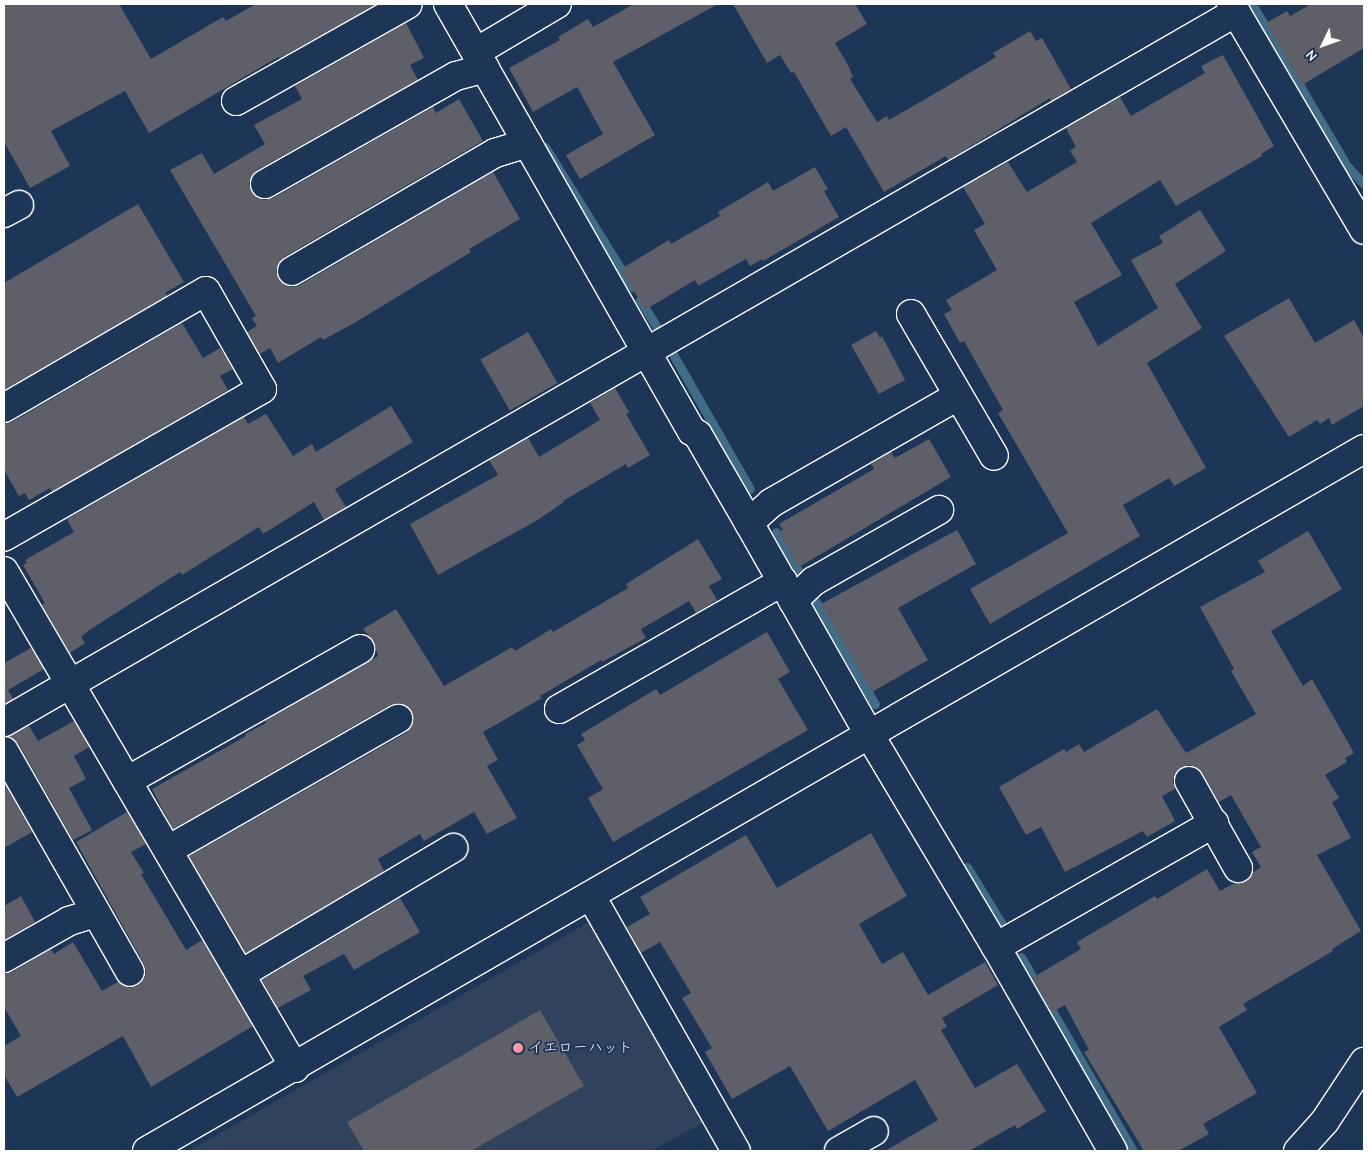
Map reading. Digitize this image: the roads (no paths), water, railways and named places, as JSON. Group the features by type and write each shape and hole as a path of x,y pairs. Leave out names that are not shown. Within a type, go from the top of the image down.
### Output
{"street":[{"path":"236,101 408,4"},
{"path":"448,4 692,430 698,435 869,734 996,947 1113,1151"},
{"path":"265,184 456,76 557,4"},
{"path":"4,722 647,352 1233,8 1364,230"},
{"path":"292,271 495,153 528,143"},
{"path":"4,408 206,291 262,389 4,537"},
{"path":"911,314 994,456"},
{"path":"749,523 771,503 958,396"},
{"path":"147,1151 294,1068 1364,449"},
{"path":"559,709 788,591 814,581 939,510"},
{"path":"4,571 241,974 294,1068"},
{"path":"127,780 360,649"},
{"path":"168,850 398,719"},
{"path":"4,751 130,972"},
{"path":"1190,781 1238,868"},
{"path":"996,947 1214,823"},
{"path":"241,974 453,848"},
{"path":"591,896 736,1151"},
{"path":"4,958 69,920 96,913"},
{"path":"1298,1151 1325,1121 1364,1062"},
{"path":"839,1151 874,1131"}],"waterway":[{"path":"1252,4 1347,166 1364,184"},
{"path":"545,147 632,287"},
{"path":"640,300 657,327"},
{"path":"670,349 750,489"},
{"path":"776,532 803,579"},
{"path":"816,602 875,704"},
{"path":"967,867 1005,929"},
{"path":"1021,957 1133,1151"}],"place":[{"name":"イエローハット","path":"518,1048"}]}
